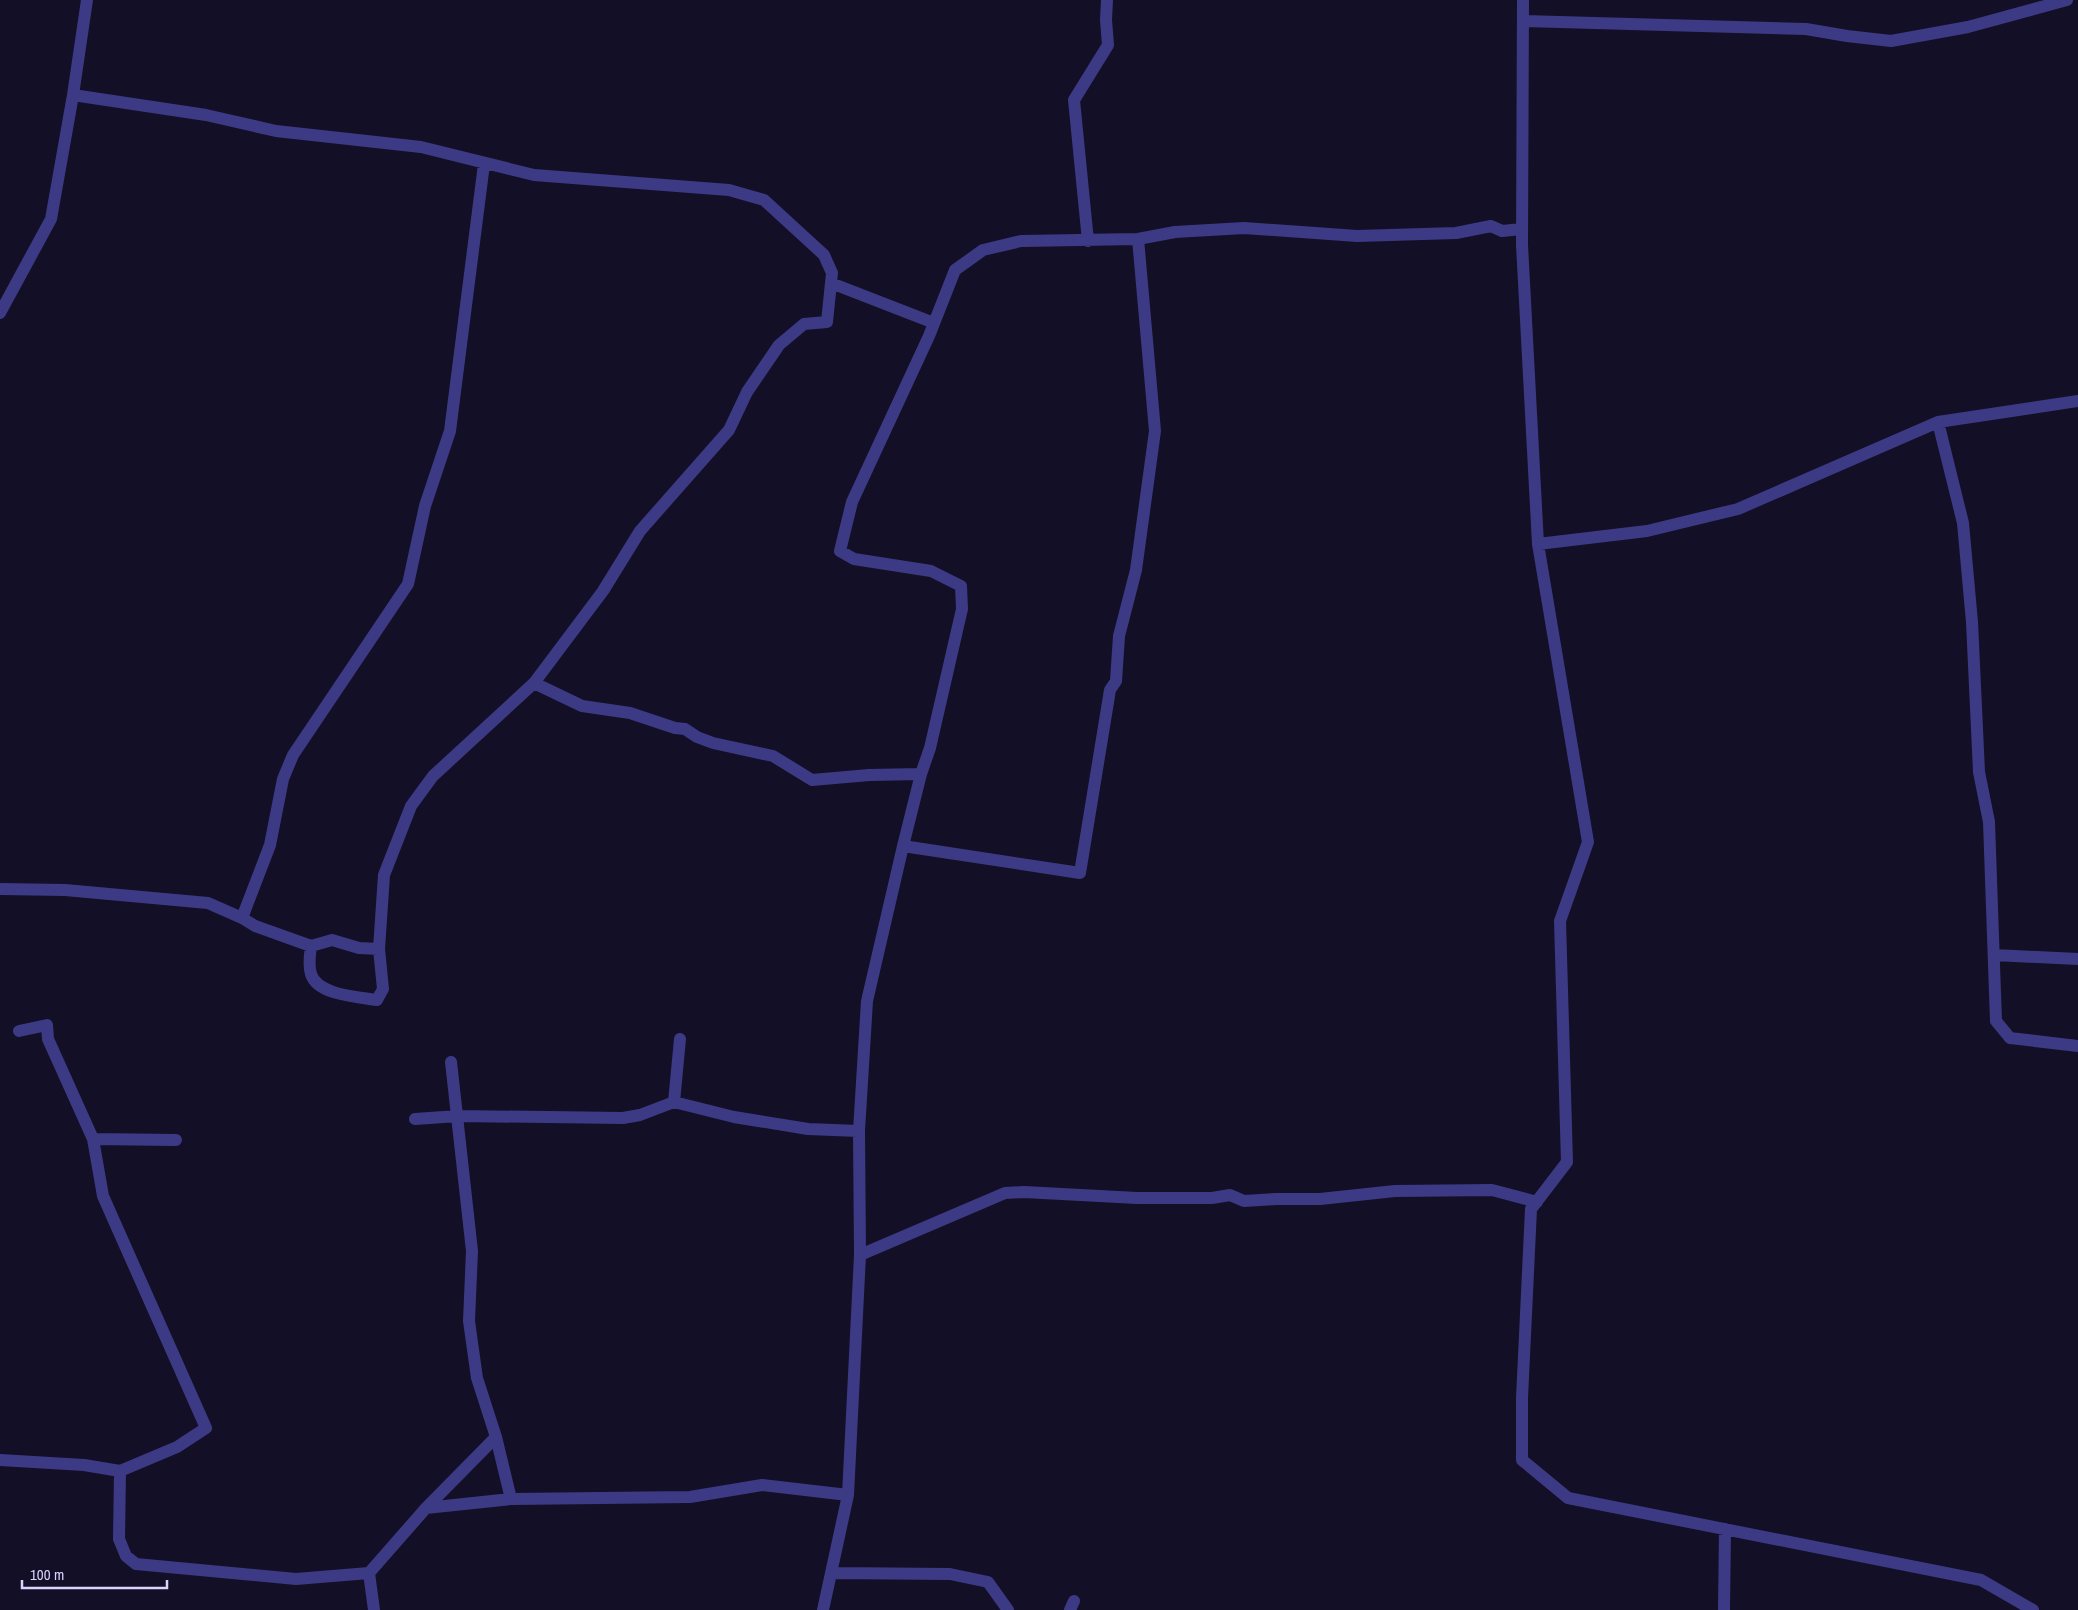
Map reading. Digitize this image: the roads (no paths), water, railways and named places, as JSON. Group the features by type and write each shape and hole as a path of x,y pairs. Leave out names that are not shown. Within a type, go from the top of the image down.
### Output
{"street":[{"path":"0,313 51,219 74,95 87,0"},
{"path":"1088,241 1074,100 1108,44 1107,0"},
{"path":"1523,0 1522,229 1538,544 1588,842 1560,921 1567,1162 1531,1208 1522,1398 1522,1460 1568,1498 1981,1580 2033,1610"},
{"path":"1523,20 1806,29 1891,41 1968,28 2067,0"},
{"path":"74,95 206,116 276,131 420,147 534,175 729,190 764,200 824,255 832,273 827,322 804,324 779,345 746,392 729,430 640,531 603,591 534,683 433,776 411,806 384,875 379,949 383,989 377,1000 339,994 322,988 310,974 310,946"},
{"path":"242,918 270,845 283,780 293,755 408,584 425,506 450,431 484,164"},
{"path":"823,1610 848,1495 860,1256 859,1131 867,1001 903,846 921,774 930,748 962,609 961,586 931,571 854,560 840,551 852,502 934,323 955,270 983,250 1021,241 1138,239 1175,232 1244,228 1357,236 1456,233 1491,226 1502,230 1522,229"},
{"path":"903,846 1080,873 1110,690 1116,682 1119,636 1136,570 1154,431 1148,332 1138,239"},
{"path":"831,282 934,323"},
{"path":"1538,544 1647,531 1738,509 1938,422 2078,401"},
{"path":"1938,422 1963,523 1972,622 1979,772 1989,822 1996,1020 2010,1038 2078,1046"},
{"path":"534,683 582,706 630,713 675,728 685,729 697,738 713,743 773,756 812,780 869,775 921,774"},
{"path":"0,889 65,890 208,903 255,926 310,946 332,940 359,948 379,949"},
{"path":"1994,955 2078,960"},
{"path":"0,1460 84,1465 120,1471 177,1446 206,1428 103,1196 93,1140 48,1039 47,1025 19,1031"},
{"path":"674,1102 680,1039"},
{"path":"451,1062 472,1251 469,1320 477,1378 496,1437 511,1499"},
{"path":"415,1119 458,1116 623,1118 640,1115 674,1102 734,1117 808,1129 859,1131"},
{"path":"93,1140 176,1140"},
{"path":"860,1256 1005,1193 1024,1192 1138,1198 1212,1198 1230,1194 1244,1201 1276,1199 1320,1200 1395,1191 1492,1190 1536,1202"},
{"path":"120,1471 119,1539 126,1556 136,1564 296,1579 369,1573 426,1508 496,1437"},
{"path":"426,1508 511,1499 690,1497 762,1485 848,1495"},
{"path":"1724,1529 1724,1610"},
{"path":"831,1572 950,1574 988,1582 1008,1610"},
{"path":"369,1573 374,1610"}]}
